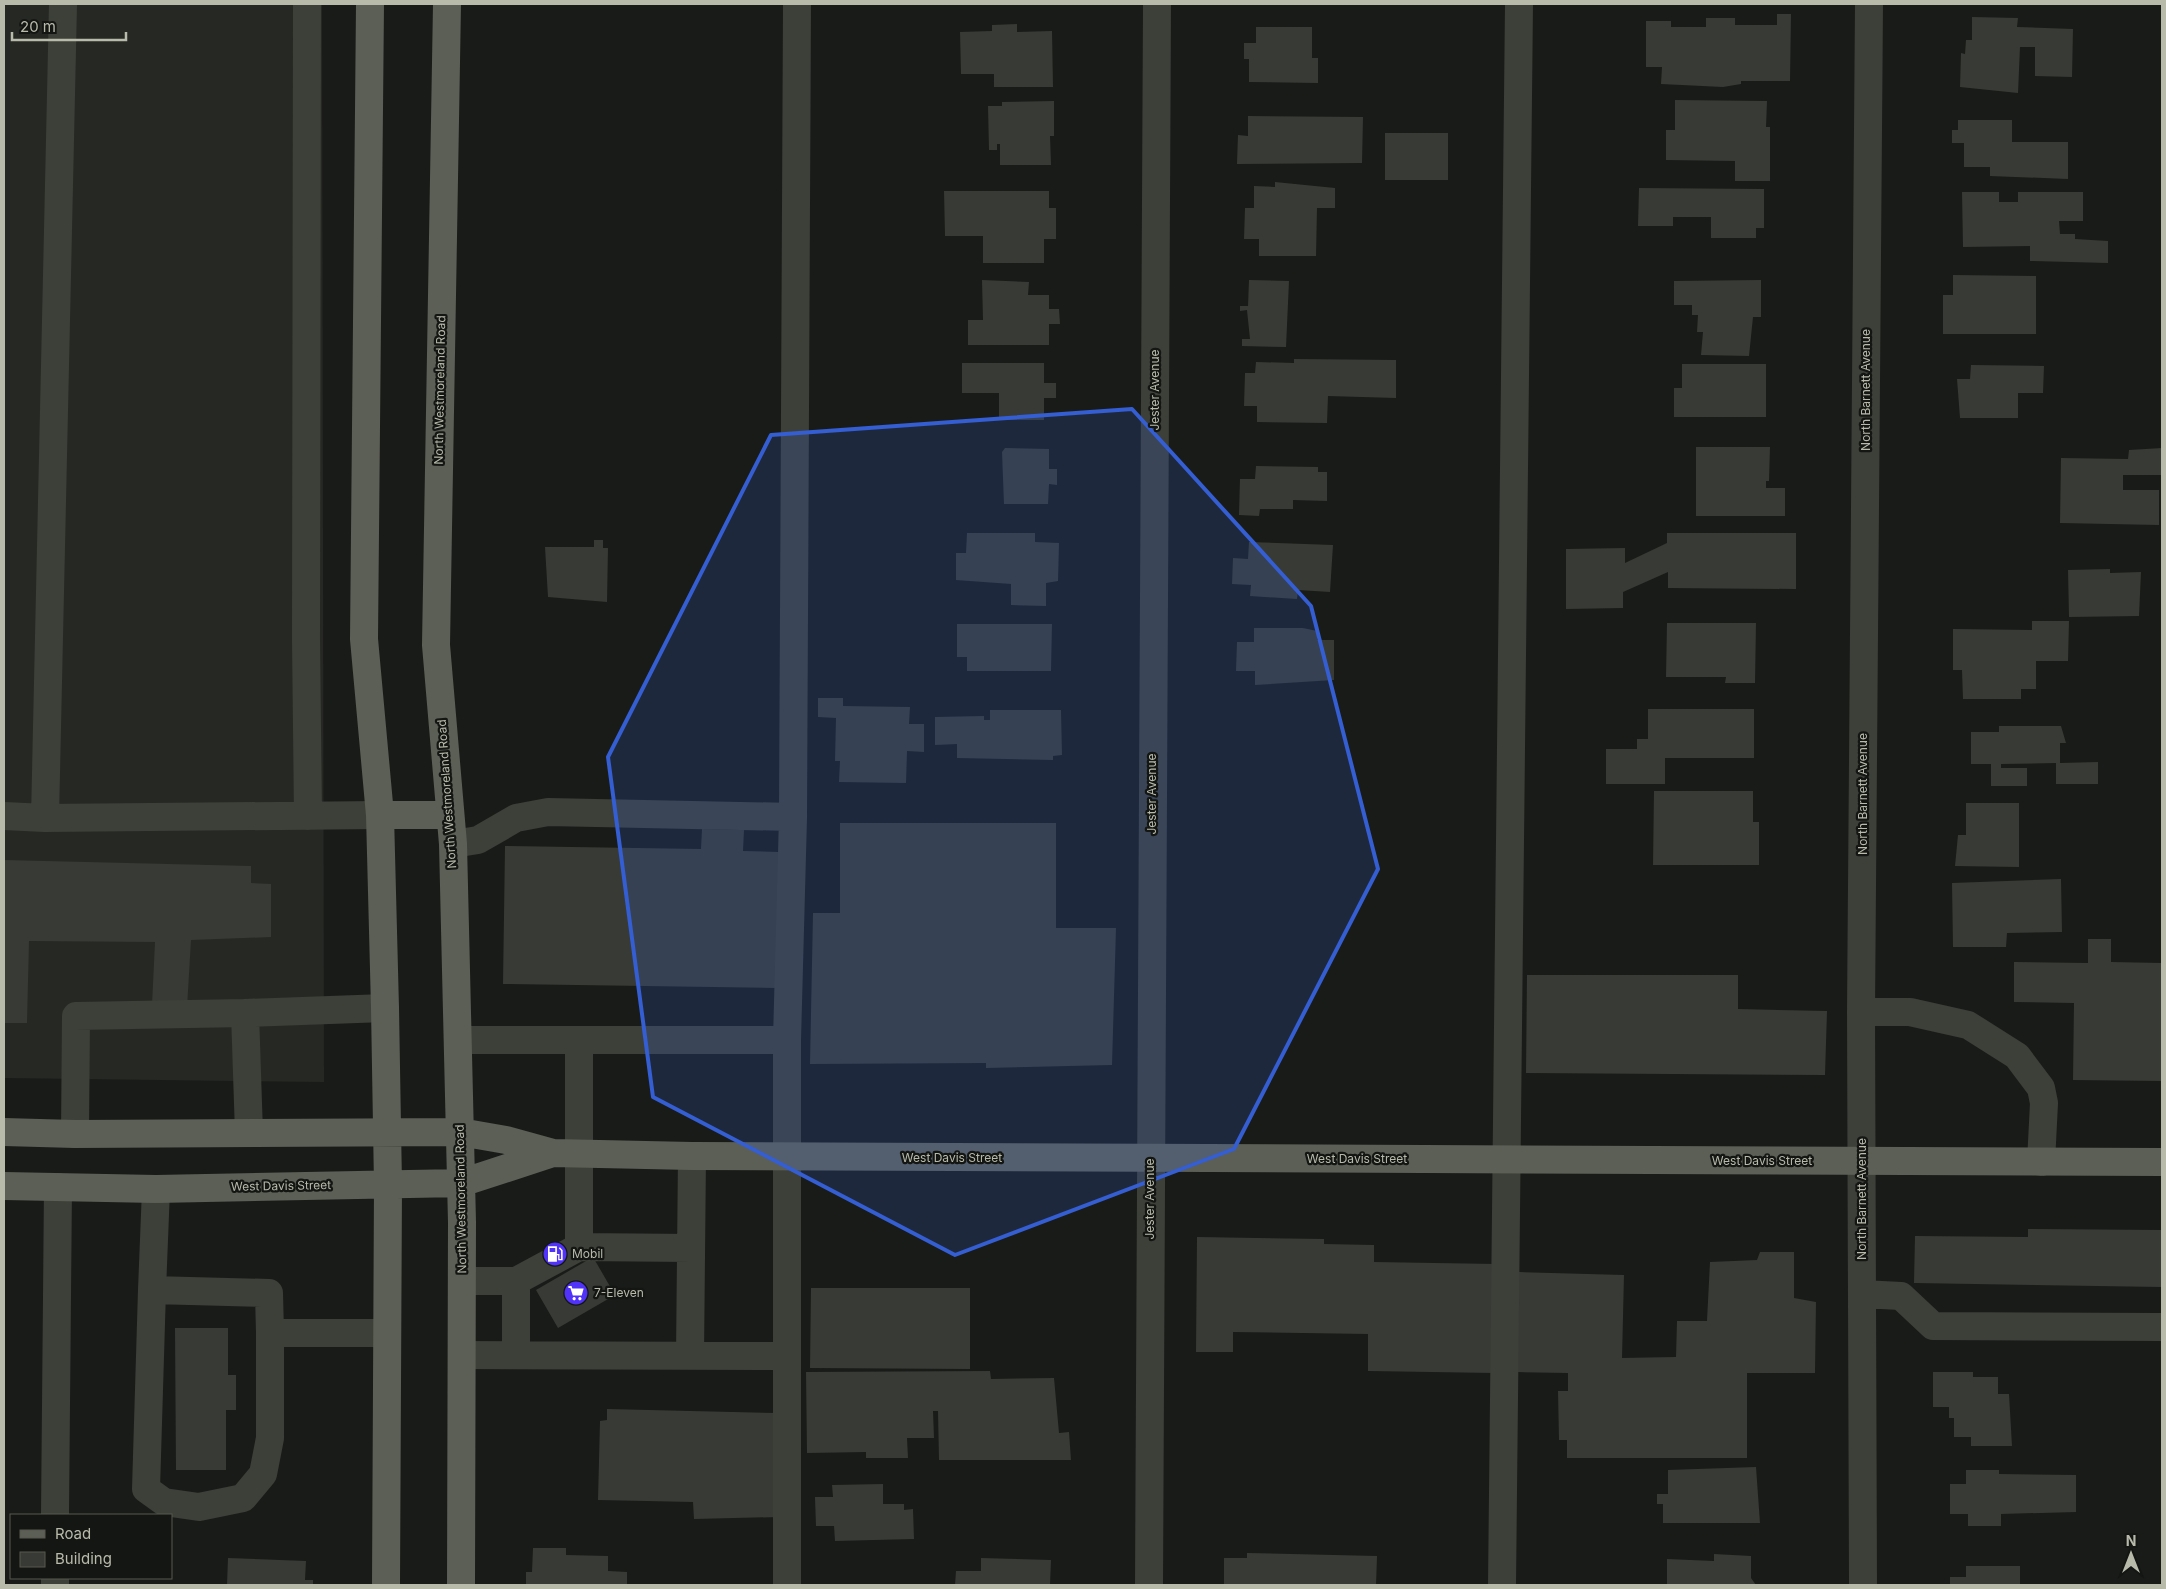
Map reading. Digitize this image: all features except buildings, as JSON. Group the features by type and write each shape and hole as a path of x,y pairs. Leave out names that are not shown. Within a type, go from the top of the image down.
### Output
{"main road":[{"path":"370,4 364,640 380,815 385,1008 388,1185 386,1585"},
{"name":"North Westmoreland Road","path":"447,4 436,645 453,844 461,1183 461,1585"},
{"path":"380,815 450,815"},
{"name":"West Davis Street","path":"4,1132 75,1134 460,1132 565,1153 692,1156 2162,1162"},
{"name":"West Davis Street","path":"4,1186 156,1189 461,1183 565,1153"}],"street":[{"path":"45,818 63,4"},
{"path":"307,4 306,638 308,816"},
{"path":"787,1585 787,1040 793,817 796,4"},
{"name":"Jester Avenue","path":"1149,1585 1157,4"},
{"path":"1502,1585 1519,4"},
{"name":"North Barnett Avenue","path":"1863,1585 1861,1012 1870,4"},
{"path":"453,844 478,840 516,818 548,812 793,817"},
{"path":"4,816 45,818 380,815"},
{"path":"75,1134 76,1016 385,1008"},
{"path":"1861,1012 1910,1012 1968,1025 2017,1056 2041,1088 2044,1103 2041,1162"},
{"path":"245,1013 249,1133"},
{"path":"458,1040 787,1040"},
{"path":"578,1040 565,1153 579,1247"},
{"path":"690,1356 692,1156"},
{"path":"55,1514 58,1187"},
{"path":"152,1290 269,1293 270,1438 263,1474 243,1498 199,1507 164,1502 146,1488 152,1290 156,1189"},
{"path":"462,1281 516,1281 579,1247 690,1248"},
{"path":"516,1281 516,1355"},
{"path":"1862,1294 1901,1296 1933,1326 2162,1327"},
{"path":"270,1333 386,1333"},
{"path":"462,1355 787,1356"}],"highlighted area":[{"path":"1132,409 1311,606 1378,869 1234,1149 955,1255 653,1097 608,757 771,435"}],"shaded area":[{"path":"4,4 322,4 324,1082 4,1078"}],"place":[{"name":"Mobil","path":"555,1254"},
{"name":"7-Eleven","path":"576,1293"}]}
